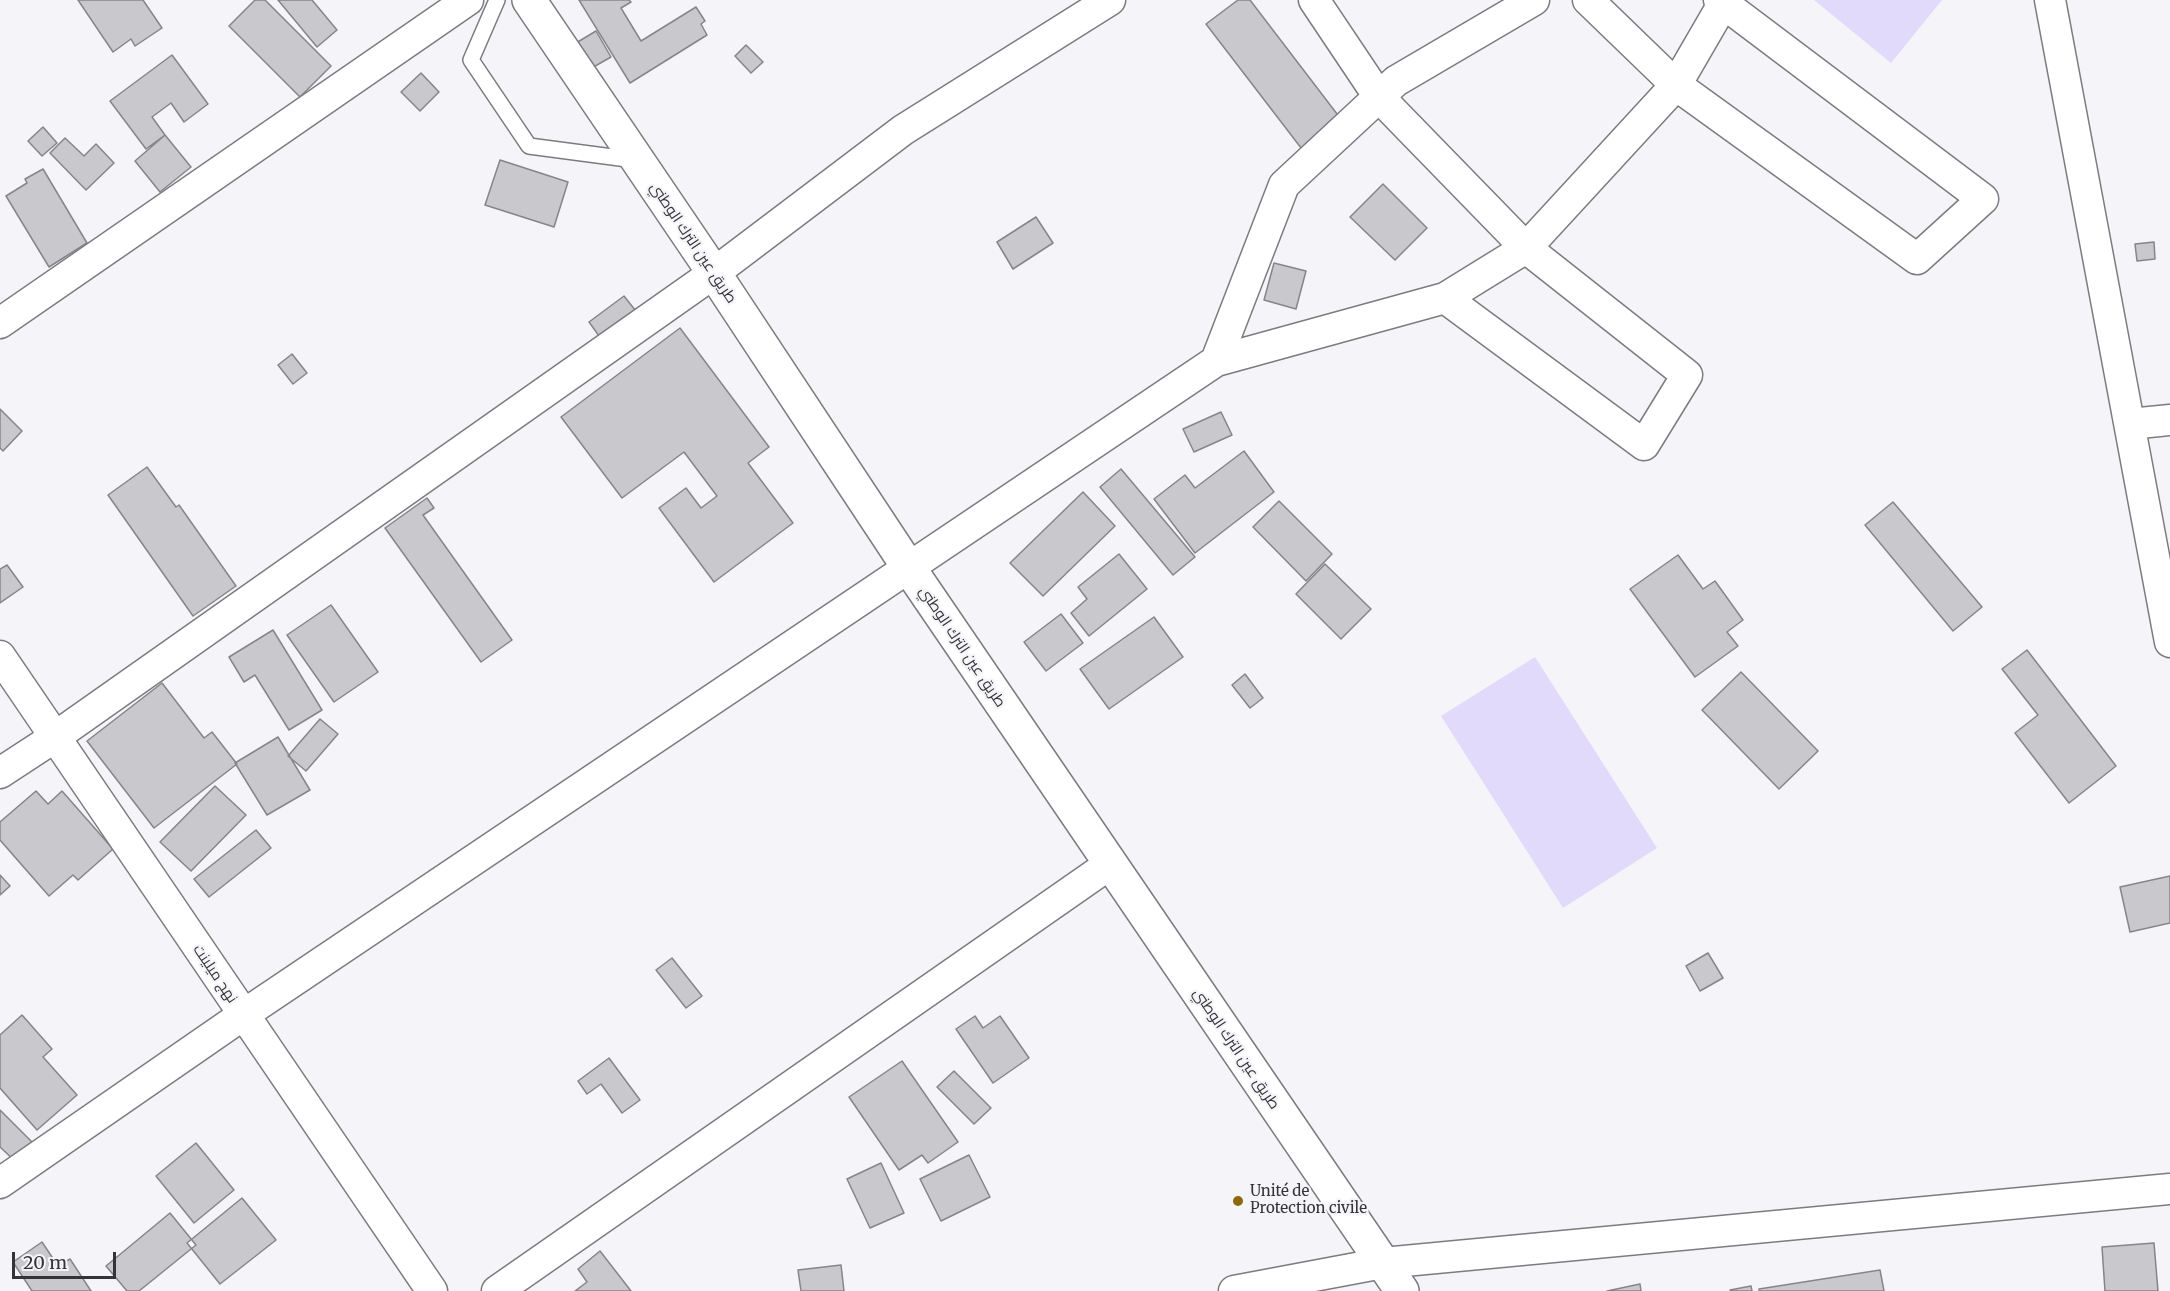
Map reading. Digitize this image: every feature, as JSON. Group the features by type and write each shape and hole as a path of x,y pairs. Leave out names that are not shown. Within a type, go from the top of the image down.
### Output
{"main road":[{"name":"طريق عين الترك الوطني","path":"529,0 714,273 909,568 1402,1291"}],"street":[{"path":"0,323 468,0"},
{"path":"0,773 55,737 714,273 903,130 1110,0"},
{"path":"1314,0 1379,97 1526,248 1687,375 1644,445 1445,298"},
{"path":"1216,361 1284,185 1396,81 1534,0"},
{"path":"0,1184 243,1015 1216,361 1445,298 1526,248 1676,85 1721,2 1983,199 1917,259 1676,85 1588,0"},
{"path":"2050,0 2170,642"},
{"path":"2130,424 2170,420"},
{"name":"نهج ميلينت","path":"0,656 432,1291"},
{"path":"497,1291 1110,864"},
{"path":"1234,1291 1383,1263 2170,1189"}],"lane":[{"path":"497,0 471,60 529,146 637,160"}],"shaded area":[{"path":"1814,0 1942,0 1891,63"},
{"path":"1535,657 1657,848 1563,908 1441,716"}],"building":[{"path":"78,0 143,0 162,28 135,46 131,39 113,52"},
{"path":"255,0 265,0 331,66 300,97 229,26"},
{"path":"278,0 312,0 337,30 317,47"},
{"path":"579,0 629,0 631,2 621,8 641,41 696,7 705,21 701,24 707,35 630,83"},
{"path":"1238,0 1250,0 1347,127 1308,157 1206,24"},
{"path":"596,31 611,57 590,69 576,43"},
{"path":"746,45 763,62 751,73 735,56"},
{"path":"172,55 208,104 184,122 171,103 152,117 165,135 146,149 110,101"},
{"path":"421,73 439,92 420,111 401,92"},
{"path":"43,127 57,143 42,156 28,141"},
{"path":"165,135 191,167 160,192 135,161"},
{"path":"65,138 84,156 96,144 114,163 86,190 50,153"},
{"path":"500,160 568,182 554,227 485,205"},
{"path":"43,169 87,243 49,267 6,196 27,183 25,179"},
{"path":"1383,184 1427,228 1395,260 1350,217"},
{"path":"1036,217 1053,243 1013,269 997,242"},
{"path":"2154,242 2155,259 2137,261 2135,244"},
{"path":"1274,263 1306,271 1296,309 1264,300"},
{"path":"624,296 643,320 607,347 589,322"},
{"path":"680,328 769,447 748,463 793,523 714,582 659,508 686,488 701,508 717,496 684,452 622,498 561,417"},
{"path":"292,354 307,373 293,384 278,365"},
{"path":"0,409 22,431 3,451 0,448"},
{"path":"1221,412 1232,435 1194,452 1183,429"},
{"path":"1244,451 1274,492 1195,553 1154,499 1185,475 1195,488"},
{"path":"147,467 176,507 179,505 236,586 193,616 108,495"},
{"path":"1121,469 1195,557 1173,575 1100,487"},
{"path":"1083,492 1115,526 1043,596 1010,563"},
{"path":"427,498 434,508 423,515 512,640 481,662 385,528"},
{"path":"1279,501 1332,554 1306,581 1253,527"},
{"path":"1893,502 1982,607 1953,631 1865,525"},
{"path":"1119,554 1147,589 1089,636 1071,613 1087,599 1078,587"},
{"path":"1678,555 1703,589 1715,581 1743,620 1727,632 1738,646 1695,677 1630,589"},
{"path":"1325,564 1371,609 1341,639 1296,594"},
{"path":"7,565 23,587 0,603 0,569"},
{"path":"331,605 378,672 334,702 287,635"},
{"path":"1061,614 1083,643 1046,671 1024,642"},
{"path":"1154,617 1183,657 1109,709 1080,669"},
{"path":"273,630 322,710 289,730 255,675 244,682 229,657"},
{"path":"2027,650 2116,766 2069,803 2015,733 2038,715 2002,669"},
{"path":"1741,672 1818,751 1779,789 1702,710"},
{"path":"1245,674 1263,698 1250,708 1232,685"},
{"path":"162,683 204,738 212,732 237,764 154,828 87,741"},
{"path":"320,719 338,734 306,771 288,756"},
{"path":"278,737 310,790 267,815 235,763"},
{"path":"215,786 246,815 191,871 160,842"},
{"path":"36,791 48,804 62,791 113,849 78,880 73,875 49,896 0,840 0,822"},
{"path":"256,830 271,848 209,897 194,879"},
{"path":"0,875 10,886 0,895"},
{"path":"2170,876 2170,923 2130,932 2120,887"},
{"path":"1708,953 1723,978 1700,991 1686,966"},
{"path":"672,958 702,996 686,1008 656,970"},
{"path":"22,1015 52,1049 43,1057 77,1095 37,1130 0,1088 0,1035"},
{"path":"975,1016 983,1028 1000,1016 1029,1058 993,1083 956,1029"},
{"path":"609,1058 640,1100 622,1113 601,1084 587,1094 578,1081"},
{"path":"902,1061 958,1142 928,1163 922,1155 899,1170 849,1097"},
{"path":"954,1071 991,1108 974,1124 937,1087"},
{"path":"0,1110 34,1144 16,1162 0,1147"},
{"path":"196,1143 234,1190 194,1223 156,1176"},
{"path":"969,1155 990,1197 941,1221 920,1179"},
{"path":"881,1163 904,1213 870,1228 847,1179"},
{"path":"242,1198 276,1240 220,1284 187,1243"},
{"path":"170,1213 196,1245 139,1291 127,1291 106,1266"},
{"path":"42,1242 58,1266 70,1259 91,1291 32,1291 13,1262"},
{"path":"2154,1243 2158,1291 2105,1291 2102,1247"},
{"path":"600,1251 631,1291 575,1291 587,1282 578,1269"},
{"path":"841,1265 844,1291 801,1291 798,1270"},
{"path":"1880,1270 1884,1291 1759,1291 1759,1289"},
{"path":"1640,1284 1641,1291 1607,1291"},
{"path":"1751,1286 1752,1291 1730,1290"}],"place":[{"name":"Unité de Protection civile","path":"1238,1201"}]}
